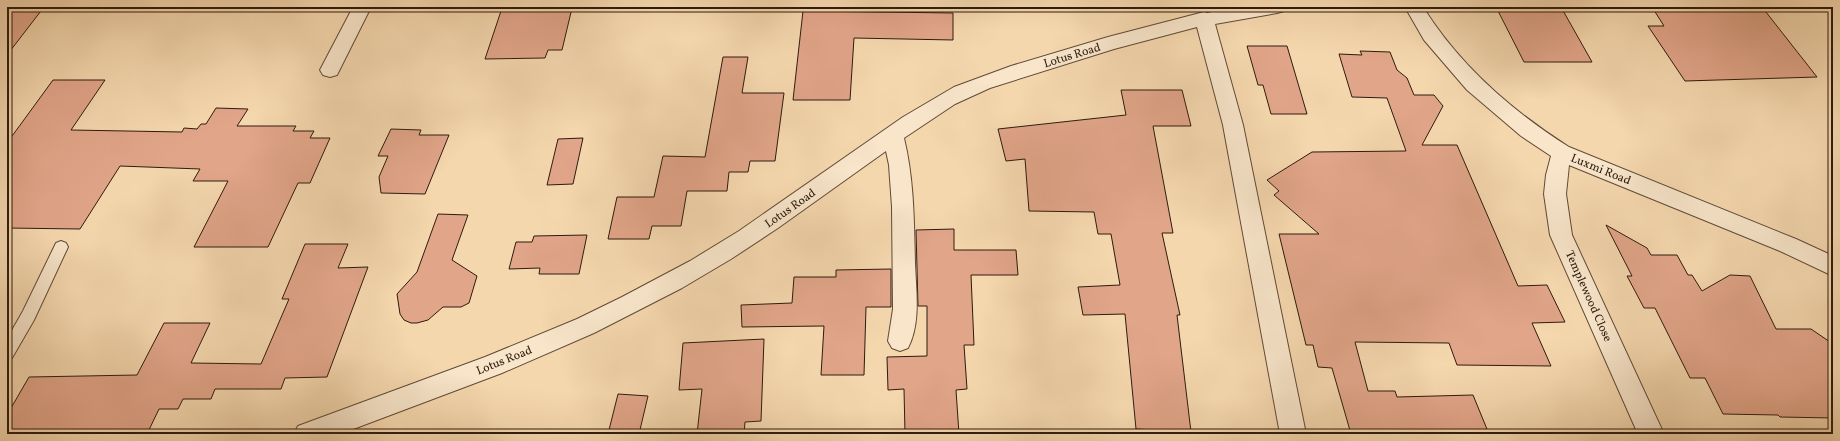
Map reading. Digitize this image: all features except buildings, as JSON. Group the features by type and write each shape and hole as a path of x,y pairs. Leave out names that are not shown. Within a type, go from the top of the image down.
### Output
{"street":[{"path":"330,70 362,7"},
{"name":"Lotus Road","path":"307,434 500,362 590,323 674,282 734,246 893,136 961,92 1000,77 1067,56 1204,18 1277,7"},
{"name":"Luxmi Road","path":"1414,7 1431,35 1474,85 1528,131 1562,153 1831,263"},
{"path":"1204,18 1233,125 1293,434"},
{"path":"893,136 900,165 903,207 905,309 900,341"},
{"name":"Templewood Close","path":"1562,153 1556,174 1554,204 1561,235 1651,434"}],"lane":[{"path":"7,353 29,315 61,247"}]}
